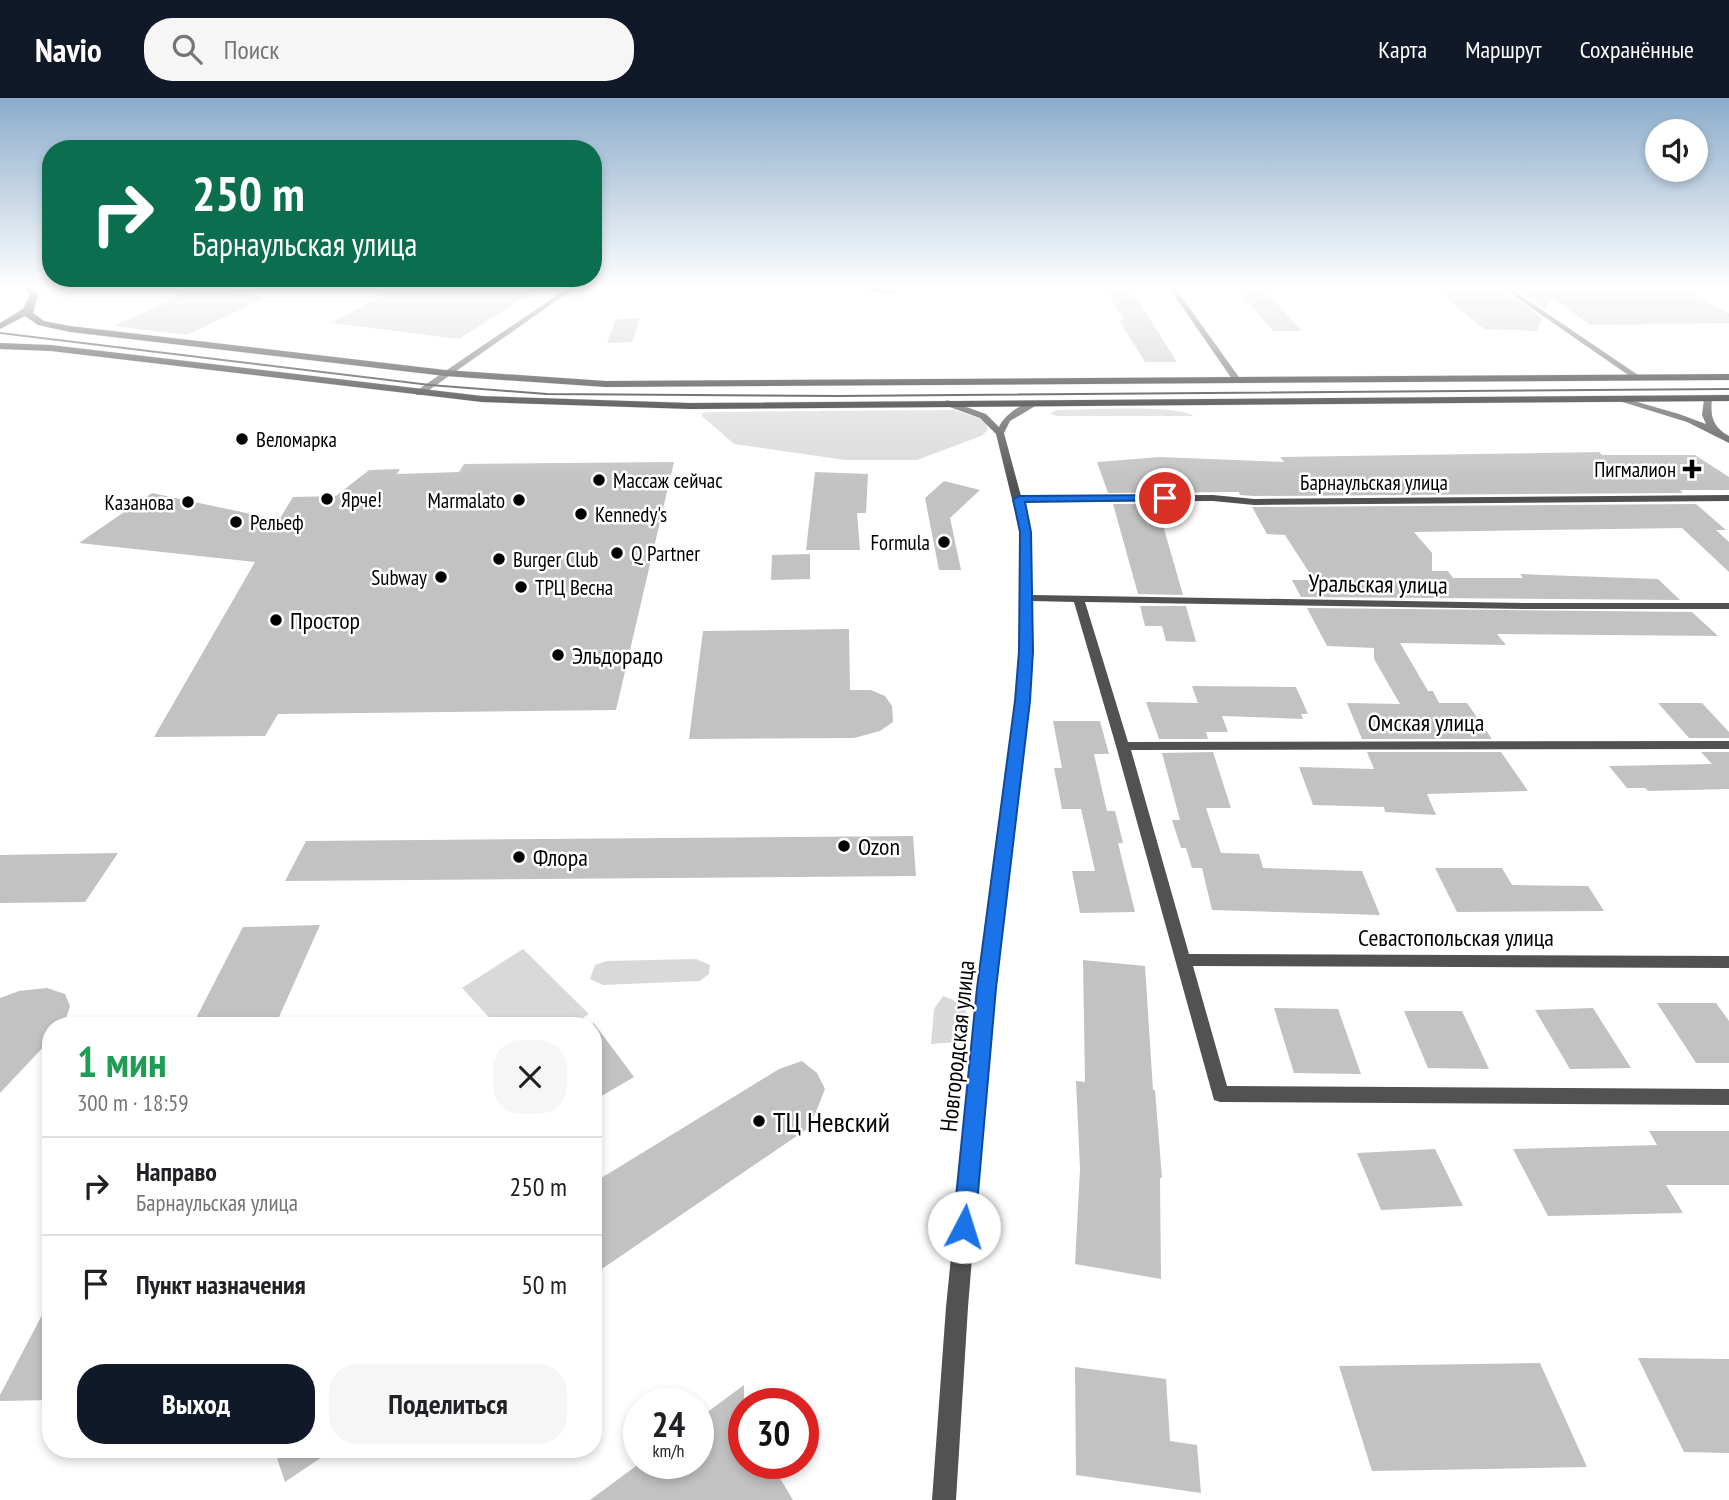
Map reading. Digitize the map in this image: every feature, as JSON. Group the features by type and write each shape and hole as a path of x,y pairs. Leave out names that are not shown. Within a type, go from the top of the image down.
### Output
{"main road":[{"path":"104,354 419,393 505,401 597,404 1729,398"},
{"path":"287,354 445,373 606,384 1729,377"},
{"path":"837,404 838,383"}],"street":[{"path":"419,393 473,354"},
{"path":"1219,354 1237,380"},
{"path":"1604,354 1637,377"},
{"path":"1708,399 1706,415 1714,430"},
{"path":"1620,400 1666,412 1714,430 1729,440"},
{"path":"947,403 982,416 1000,433 1006,420 1034,402"},
{"name":"Новгородская улица","path":"944,1500 958,1293 986,988 1022,701 1027,598 1026,532 1000,433"},
{"name":"Барнаульская улица","path":"1019,499 1213,498 1254,502 1729,498"},
{"name":"Уральская улица","path":"1027,598 1079,601 1729,606"},
{"path":"1079,601 1123,746 1220,1094 1729,1097"},
{"name":"Омская улица","path":"1123,746 1729,745"},
{"name":"Севастопольская улица","path":"1184,960 1729,962"}],"shaded area":[{"path":"1149,409 1184,412 1194,416 1050,414 1056,410"},
{"path":"954,410 979,418 987,424 987,431 981,436 917,460 845,460 734,444 702,416 703,413 711,412"},
{"path":"523,949 589,1014 584,1017 489,1017 462,988"},
{"path":"696,959 710,965 709,974 700,981 603,985 590,979 595,965 607,961"},
{"path":"943,996 964,1008 968,1019 967,1026 958,1042 931,1044 934,1009"}],"building":[{"path":"1140,354 1172,354 1177,362 1145,362"},
{"path":"1599,452 1602,455 1695,455 1729,477 1729,490 1680,490 1683,493 1254,496 1240,495 1239,492 1108,493 1097,462 1160,457 1284,462 1280,457"},
{"path":"674,462 616,710 278,714 265,736 154,737 255,562 79,543 152,493 279,520 293,497 336,496 369,470 400,469 397,474 459,472 464,464"},
{"path":"815,472 868,474 866,513 857,513 860,550 806,550"},
{"path":"944,481 980,490 950,518 961,570 939,570 925,498"},
{"path":"1113,504 1183,504 1183,507 1160,515 1183,595 1138,594"},
{"path":"1696,504 1726,530 1716,530 1729,542 1729,572 1682,528 1414,532 1432,553 1432,571 1448,571 1453,578 1523,578 1520,574 1658,579 1680,600 1301,597 1292,580 1314,580 1285,535 1267,534 1252,507"},
{"path":"810,554 810,579 771,580 772,555"},
{"path":"1140,606 1186,606 1196,642 1166,641 1162,626 1145,626"},
{"path":"1307,608 1692,612 1718,636 1497,634 1506,645 1400,643 1428,691 1433,691 1439,703 1467,703 1492,739 1362,739 1347,703 1400,704 1374,659 1374,648 1327,646"},
{"path":"849,629 850,690 871,690 885,696 892,706 893,722 880,731 854,738 689,739 703,631"},
{"path":"1192,686 1296,687 1308,714 1301,714 1303,719 1222,716 1228,732 1206,732 1208,739 1159,739 1146,702 1198,703"},
{"path":"1658,703 1702,703 1729,732 1729,738 1689,738"},
{"path":"1053,721 1100,721 1109,754 1094,754 1107,811 1115,811 1123,843 1118,843 1135,912 1080,913 1072,871 1095,871 1081,809 1062,809 1054,768 1062,768"},
{"path":"1213,752 1231,808 1206,808 1221,853 1259,854 1263,868 1362,871 1380,915 1212,910 1202,868 1192,868 1186,848 1181,848 1172,820 1180,820 1162,753"},
{"path":"1367,752 1501,752 1528,791 1427,794 1436,815 1385,812 1384,807 1313,805 1299,767 1374,769"},
{"path":"1701,752 1729,752 1729,789 1648,791 1645,788 1627,788 1609,766 1712,764"},
{"path":"913,836 916,876 285,881 306,841"},
{"path":"118,853 85,902 0,903 0,855"},
{"path":"1435,868 1502,868 1512,885 1588,886 1604,911 1457,912"},
{"path":"320,925 279,1017 197,1017 243,927"},
{"path":"1083,960 1145,966 1162,1178 1161,1279 1075,1264 1080,1169 1076,1081 1085,1082"},
{"path":"47,988 65,994 70,1006 67,1017 42,1017 42,1049 0,1093 0,998 19,991"},
{"path":"1657,1003 1716,1003 1729,1021 1729,1063 1696,1063"},
{"path":"1274,1008 1338,1009 1361,1074 1294,1073"},
{"path":"1593,1008 1631,1068 1570,1069 1535,1010"},
{"path":"1404,1011 1462,1011 1489,1069 1428,1068"},
{"path":"602,1034 634,1077 602,1096"},
{"path":"802,1061 817,1073 825,1089 810,1127 602,1269 602,1177 779,1069"},
{"path":"1649,1131 1729,1131 1729,1185 1666,1185 1683,1213 1548,1216 1513,1149 1657,1145"},
{"path":"1435,1149 1463,1206 1381,1210 1357,1153"},
{"path":"42,1315 42,1400 0,1401 0,1395"},
{"path":"1638,1358 1729,1359 1729,1453 1684,1452"},
{"path":"1540,1363 1587,1467 1372,1471 1339,1366"},
{"path":"1075,1367 1166,1379 1170,1441 1197,1445 1201,1493 1076,1475"},
{"path":"728,1397 728,1479 781,1479 793,1500 590,1500 623,1476 623,1479 714,1479 714,1407"},
{"path":"277,1458 321,1458 285,1482"}],"tram line":[{"path":"177,354 430,385 547,394 838,396 1729,389"}],"place":[{"name":"Веломарка","path":"242,439"},
{"name":"Пигмалион","path":"1692,469"},
{"name":"Массаж сейчас","path":"599,480"},
{"name":"Ярче!","path":"327,499"},
{"name":"Marmalato","path":"519,500"},
{"name":"Казанова","path":"188,502"},
{"name":"Kennedy's","path":"581,514"},
{"name":"Рельеф","path":"236,522"},
{"name":"Formula","path":"944,542"},
{"name":"Q Partner","path":"617,553"},
{"name":"Burger Club","path":"499,559"},
{"name":"Subway","path":"441,577"},
{"name":"ТРЦ Весна","path":"521,587"},
{"name":"Простор","path":"276,620"},
{"name":"Эльдорадо","path":"558,655"},
{"name":"Ozon","path":"844,846"},
{"name":"Флора","path":"519,857"},
{"name":"ТЦ Невский","path":"759,1121"}],"route":[{"path":"964,1227 986,988 1026,651 1026,532 1019,499 1165,498"}]}
